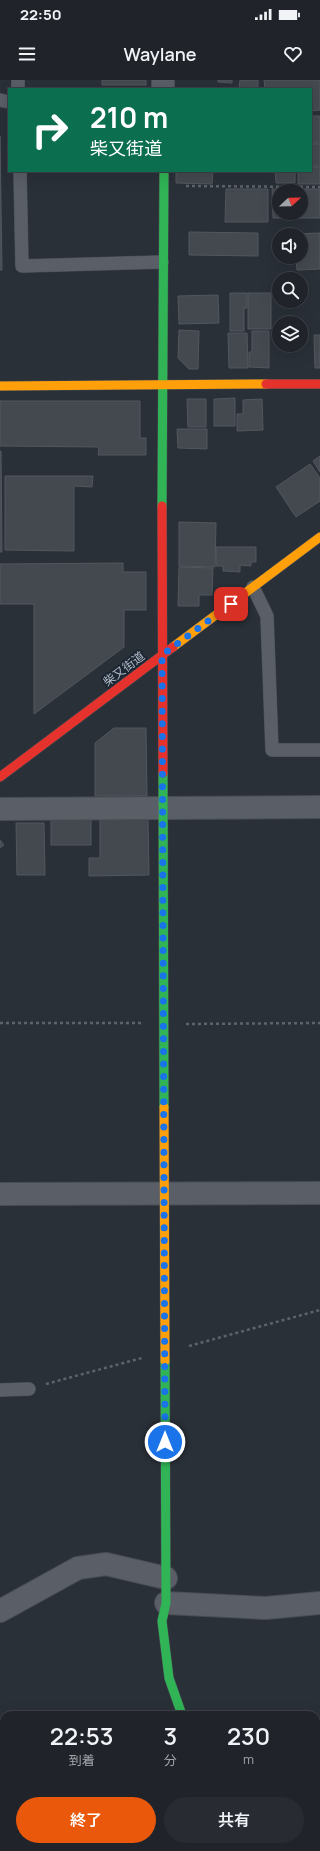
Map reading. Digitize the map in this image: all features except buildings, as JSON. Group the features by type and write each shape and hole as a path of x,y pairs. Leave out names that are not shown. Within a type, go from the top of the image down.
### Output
{"street":[{"path":"164,172 162,262 162,655 166,1603 162,1622 169,1678 181,1711"},
{"path":"0,386 320,384"},
{"name":"柴又街道","path":"0,777 320,537"},
{"path":"0,810 320,807"},
{"path":"0,1194 320,1193"},
{"path":"0,1611 78,1568 106,1564 166,1578"},
{"path":"166,1603 266,1608 320,1602"}],"lane":[{"path":"20,172 22,266 162,262"},
{"path":"254,587 267,616 272,750 320,750"},
{"path":"0,1390 28,1389"}],"path":[{"path":"164,186 320,187"}],"traffic: fast":[{"path":"162,506 164,172"},
{"path":"163,773 164,1107"},
{"path":"165,1361 166,1603 162,1621 169,1678 181,1711"}],"traffic: slow":[{"path":"0,386 266,384"},
{"path":"173,647 320,537"},
{"path":"164,1107 165,1361"}],"traffic: jam":[{"path":"266,384 320,384"},
{"path":"162,506 163,773"},
{"path":"0,777 173,647"}],"route":[{"path":"165,1442 162,655 231,604"}]}
